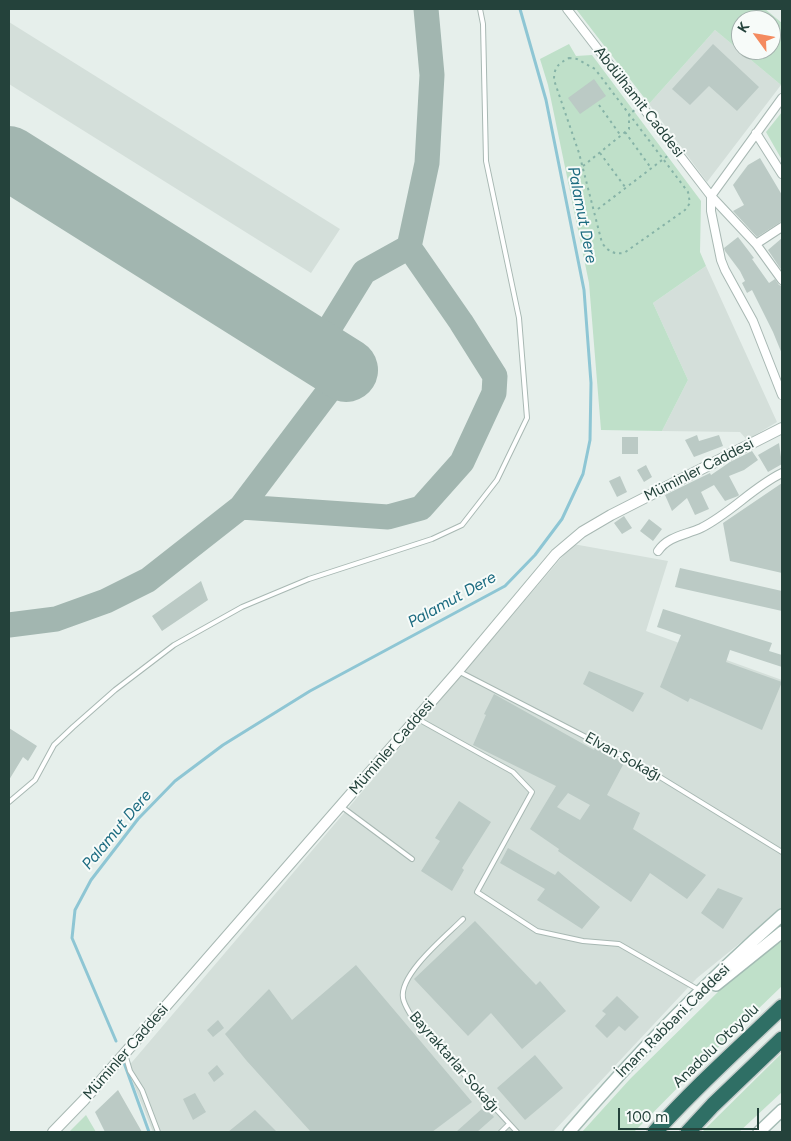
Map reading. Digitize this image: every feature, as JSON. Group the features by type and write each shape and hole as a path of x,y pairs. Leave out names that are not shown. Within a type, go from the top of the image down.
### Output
{"highway":[{"name":"Anadolu Otoyolu","path":"654,1132 782,1007"},
{"path":"690,1132 713,1105 782,1039"}],"main road":[{"name":"İmam Rabbani Caddesi","path":"569,1132 675,1016 782,916"},
{"path":"675,1016 731,974 782,932"},
{"path":"759,1132 777,1120 782,1110"}],"street":[{"name":"Abdülhamit Caddesi","path":"567,9 711,196 756,244 782,280"},
{"path":"782,98 711,196 711,212 721,260 752,321 782,395"},
{"path":"756,133 782,174"},
{"path":"756,244 782,227"},
{"name":"Müminler Caddesi","path":"53,1132 458,671 556,554 582,532 611,515 782,428"},
{"path":"658,551 667,541 712,522 760,486 782,473"}],"lane":[{"path":"9,802 35,780 54,745 115,690 174,645 242,607 309,578 432,540 462,525 498,480 527,418 519,318 486,161 480,9"},
{"name":"Elvan Sokağı","path":"458,671 642,766 782,852"},
{"path":"416,718 513,772 532,792 477,892 537,931 583,941 619,944 701,991"},
{"path":"340,806 412,859"},
{"name":"Bayraktarlar Sokağı","path":"463,919 424,957 406,981 403,998 413,1019 517,1132"},
{"path":"124,1053 130,1071 142,1090 158,1132"},
{"path":"501,1132 509,1124"}],"path":[{"path":"569,58 577,59 595,69 629,114 688,192 690,203 685,210 624,253 615,254 608,251 602,243 583,166 554,80 554,71 560,63 569,58"},
{"path":"599,105 621,136"},
{"path":"629,114 641,105"},
{"path":"583,166 629,129 629,114"},
{"path":"625,132 652,168"},
{"path":"598,209 676,150"},
{"path":"600,153 626,188"}],"shaded area":[{"path":"9,22 340,229 311,273 9,84"},
{"path":"715,30 731,43 731,60 751,60 781,85 707,182 649,104"},
{"path":"706,266 777,422 747,440 740,432 662,431 688,380 653,303"},
{"path":"573,544 668,561 646,631 782,680 782,909 697,978 553,1132 153,1132 127,1068"}],"green space":[{"path":"576,9 766,10 731,10 731,43 715,30 649,104"},
{"path":"781,22 782,84 751,60 781,60"},
{"path":"569,44 576,56 592,55 701,201 700,252 706,266 653,303 688,380 662,431 601,430 589,283 548,85 540,59"},
{"path":"782,112 782,160 766,132"},
{"path":"782,940 782,986 634,1132 582,1132 630,1079 723,987"},
{"path":"782,1053 782,1092 739,1132 702,1132"},
{"path":"86,1115 96,1132 69,1132"}],"building":[{"path":"713,44 759,87 737,111 709,86 690,105 672,89"},
{"path":"594,79 606,96 580,114 568,98"},
{"path":"760,158 782,195 782,221 757,237 733,211 744,205 733,185 748,165"},
{"path":"738,237 754,258 752,259 769,283 775,279 782,286 782,354 752,290 747,293 742,283 745,281 740,271 725,251 724,248"},
{"path":"782,238 782,271 768,250"},
{"path":"697,435 699,441 719,435 723,446 694,457 685,440"},
{"path":"622,437 638,437 638,454 622,454"},
{"path":"779,443 782,464 768,472 758,455"},
{"path":"752,451 758,460 744,470 729,476 738,496 725,501 714,485 701,492 709,509 695,515 687,498 672,511 665,495 710,473 711,475 730,462"},
{"path":"646,465 652,477 644,482 637,470"},
{"path":"620,476 627,492 617,497 609,481"},
{"path":"782,483 782,573 730,561 723,523"},
{"path":"624,516 632,528 622,534 614,523"},
{"path":"649,519 662,529 653,541 640,531"},
{"path":"680,568 782,591 782,611 675,587"},
{"path":"201,581 208,600 162,631 152,616"},
{"path":"663,609 772,643 769,651 782,655 782,667 730,650 726,662 782,682 762,730 690,698 688,702 660,687 681,635 657,627"},
{"path":"589,671 644,693 633,712 583,684"},
{"path":"494,694 594,750 595,748 624,763 607,795 640,813 633,829 706,875 687,899 650,873 631,902 530,829 556,786 473,745 486,715 484,714","holes":["568,793 590,805 580,820 557,807"]},
{"path":"9,728 37,746 28,761 23,757 9,780"},
{"path":"459,801 491,822 462,868 464,870 452,891 421,871 440,841 435,838"},
{"path":"508,848 555,875 558,871 600,907 582,929 537,900 545,889 500,863"},
{"path":"718,888 743,898 723,929 701,913"},
{"path":"475,921 536,985 540,981 566,1011 522,1049 491,1013 468,1036 414,979"},
{"path":"356,965 472,1102 432,1132 311,1132 225,1034 269,989 292,1020"},
{"path":"617,996 639,1017 625,1031 619,1026 607,1038 595,1026 606,1014 602,1011"},
{"path":"218,1020 224,1028 213,1037 207,1030"},
{"path":"535,1055 563,1088 525,1120 497,1088"},
{"path":"217,1065 224,1074 214,1082 208,1073"},
{"path":"118,1090 142,1132 105,1132 95,1112"},
{"path":"195,1093 206,1112 193,1120 183,1099"},
{"path":"485,1106 494,1117 477,1132 456,1132"},
{"path":"255,1110 277,1132 228,1132"}],"waterway":[{"name":"Palamut Dere","path":"116,1041 72,938 75,910 91,880 138,819 175,781 223,745 310,691 505,586 535,555 562,519 583,474 590,440 591,383 584,290 546,100 520,9"},
{"name":"Palamut Dere","path":"123,1060 149,1132"}],"taxiway":[{"path":"340,376 241,507 388,517 421,508 462,462 494,393 495,376 461,322 409,247 427,163 432,75 426,9"},
{"path":"324,337 364,272 409,247"},
{"path":"9,625 56,619 106,601 148,580 241,507"}],"runway":[{"path":"9,158 346,370"}]}
